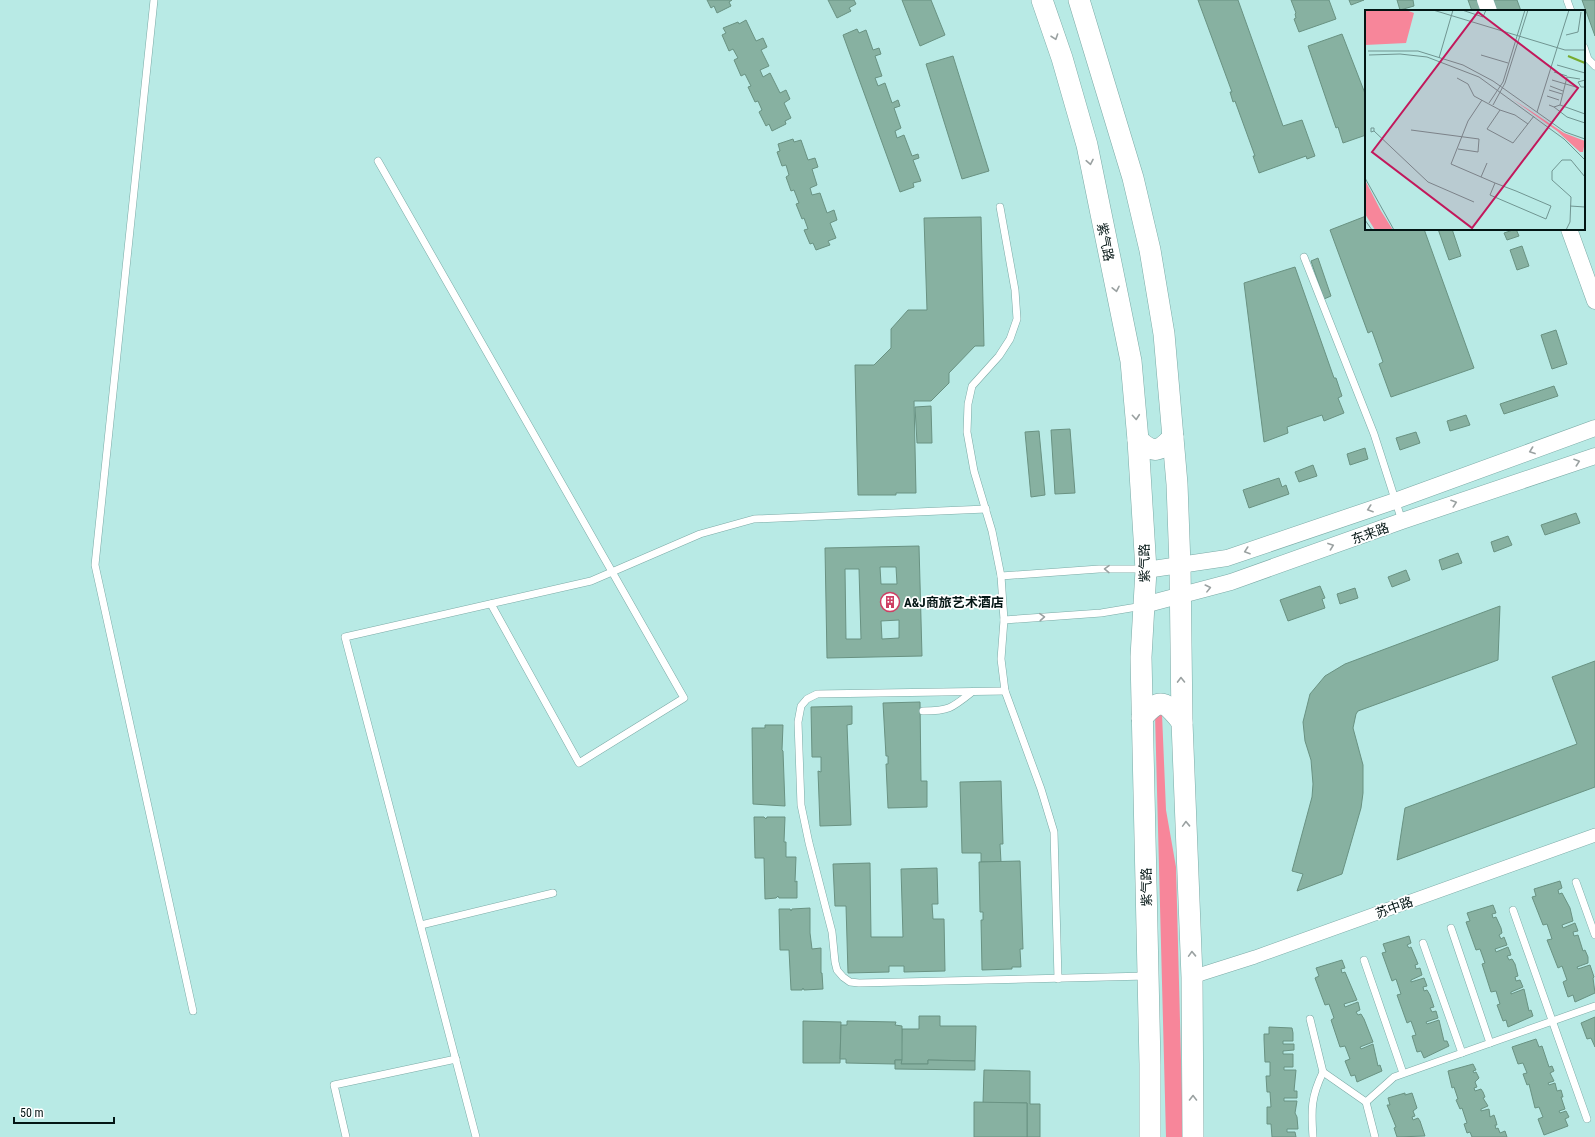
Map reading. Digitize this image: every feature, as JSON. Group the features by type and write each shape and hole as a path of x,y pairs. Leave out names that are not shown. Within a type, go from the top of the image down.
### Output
{"main road":[{"name":"紫气路","path":"1042,0 1062,58 1087,145 1131,361 1138,440 1146,570 1141,657 1150,1137"},
{"path":"1079,0 1133,178 1150,250 1164,334 1173,437 1180,566 1182,722 1192,977 1193,1137"},
{"path":"1138,440 1147,448 1158,450 1165,446 1173,437"},
{"path":"1142,718 1152,706 1161,704 1170,707 1182,722"}],"street":[{"path":"1486,0 1490,10"},
{"path":"1569,230 1595,301"},
{"name":"东来路","path":"1146,570 1227,558 1395,501 1595,428"},
{"name":"东来路","path":"1144,605 1231,582 1402,521 1595,456"},
{"name":"苏中路","path":"1192,977 1255,957 1595,834"}],"lane":[{"path":"154,0 95,565 193,1011"},
{"path":"1567,0 1571,10"},
{"path":"1585,50 1588,59 1595,66"},
{"path":"378,161 684,698 579,763 491,604"},
{"path":"1000,207 1015,290 1017,319 1010,339 998,356 972,386 968,404 967,432 974,471 986,509 1001,576 1004,620 1001,659 1004,691 1042,789 1054,832 1058,979"},
{"path":"1304,256 1374,434 1402,521"},
{"path":"476,1137 345,637 591,581 700,534 754,519 986,509"},
{"path":"1001,576 1099,569 1146,570"},
{"path":"1004,620 1101,613 1144,605"},
{"path":"1004,691 817,694 807,699 800,706 798,722 801,805 809,843 830,924 837,970 842,977 850,982 859,983 1148,976"},
{"path":"922,711 942,711 954,707 972,692"},
{"path":"1576,882 1595,935"},
{"path":"420,925 553,893"},
{"path":"1513,910 1587,1119"},
{"path":"1451,928 1490,1043"},
{"path":"1423,943 1462,1052"},
{"path":"1364,960 1403,1074"},
{"path":"1366,1102 1394,1077 1595,1006"},
{"path":"1310,1019 1323,1072 1314,1091 1312,1117 1313,1137"},
{"path":"346,1137 334,1085 456,1059"},
{"path":"1323,1072 1366,1102 1375,1137"}],"shaded area":[{"path":"1155,713 1162,714 1166,810 1176,867 1183,1137 1166,1137"}],"building":[{"path":"707,0 732,0 729,2 731,6 717,13 714,6 711,8"},
{"path":"828,0 854,0 856,4 849,8 851,11 837,18"},
{"path":"902,0 931,0 945,35 920,46"},
{"path":"1198,0 1238,0 1283,126 1302,120 1315,156 1307,159 1306,156 1259,173 1253,156 1255,156 1235,101 1233,102 1230,92 1232,92"},
{"path":"1291,0 1329,0 1336,19 1299,32 1294,19 1296,18 1296,13"},
{"path":"1349,0 1364,0 1351,5"},
{"path":"1397,0 1413,0 1414,6 1400,10"},
{"path":"1468,0 1517,0 1521,10 1472,10"},
{"path":"1582,0 1595,0 1595,36"},
{"path":"746,20 756,41 763,38 767,47 761,50 769,66 760,70 763,77 770,73 780,93 786,90 790,99 784,103 791,118 785,121 786,124 772,131 769,124 766,126 759,112 762,110 758,101 755,102 748,87 751,86 745,74 741,76 734,60 738,58 733,49 729,51 722,35 726,33 723,28 738,22 739,24"},
{"path":"857,29 859,33 866,30 873,50 879,48 881,54 875,56 882,76 875,78 878,86 885,83 892,103 898,100 900,106 894,108 901,128 895,131 897,138 904,135 912,156 918,154 919,158 913,160 921,181 913,183 914,187 900,192 843,35"},
{"path":"1342,34 1365,93 1365,135 1343,143 1338,127 1336,128 1308,46"},
{"path":"953,56 989,171 962,179 926,64"},
{"path":"793,139 794,142 801,140 808,160 815,158 818,167 812,169 817,185 810,188 812,195 820,193 827,213 834,210 837,220 830,223 836,238 828,241 830,245 816,250 813,243 810,244 804,230 808,229 796,204 799,203 794,190 791,191 786,177 789,175 786,165 782,166 777,152 780,151 778,144"},
{"path":"1365,216 1365,230 1424,230 1474,368 1391,397 1379,364 1383,362 1372,331 1368,333 1330,230"},
{"path":"981,217 984,346 975,346 949,373 949,383 931,401 914,401 916,493 896,493 896,495 858,495 855,365 874,365 891,348 891,329 908,310 927,310 924,218"},
{"path":"1438,230 1452,230 1461,256 1449,260"},
{"path":"1516,230 1519,236 1507,240 1504,233"},
{"path":"1522,246 1529,266 1517,270 1510,250"},
{"path":"1318,258 1331,296 1324,299 1311,261"},
{"path":"1295,267 1334,378 1336,378 1342,396 1338,398 1344,413 1324,421 1322,415 1287,427 1288,433 1264,442 1244,283"},
{"path":"1556,330 1567,364 1552,369 1541,335"},
{"path":"1554,386 1558,396 1504,414 1500,404"},
{"path":"931,406 932,443 917,443 915,407"},
{"path":"1466,415 1470,425 1450,431 1447,421"},
{"path":"1070,429 1075,493 1055,494 1051,430"},
{"path":"1039,431 1045,495 1031,497 1025,432"},
{"path":"1416,432 1420,443 1400,450 1396,438"},
{"path":"1365,448 1368,459 1350,465 1347,454"},
{"path":"1313,465 1317,476 1299,482 1295,472"},
{"path":"1279,478 1282,487 1286,485 1289,494 1249,508 1243,490"},
{"path":"1576,513 1580,523 1545,535 1541,525"},
{"path":"1508,536 1512,545 1494,552 1491,542"},
{"name":"A&J商旅艺术酒店","path":"919,546 922,656 827,658 825,548","holes":["880,567 896,567 897,584 881,584","845,569 859,569 861,639 846,639","899,620 899,638 882,639 881,621"]},
{"path":"1458,553 1462,563 1442,570 1439,560"},
{"path":"1406,570 1410,580 1392,587 1388,577"},
{"path":"1320,586 1325,598 1322,599 1325,608 1288,621 1280,600"},
{"path":"1355,588 1358,598 1340,604 1337,594"},
{"path":"1500,606 1498,660 1358,711 1353,728 1363,765 1363,793 1361,808 1342,874 1297,891 1303,874 1292,871 1312,797 1313,784 1311,760 1305,741 1303,722 1310,694 1325,676 1345,664"},
{"path":"1595,661 1595,787 1397,860 1405,808 1577,744 1552,677"},
{"path":"920,702 921,781 927,781 927,807 888,808 886,764 888,764 888,756 886,756 883,703"},
{"path":"852,706 852,724 847,725 851,825 820,826 818,771 821,772 821,757 812,757 811,707"},
{"path":"765,725 783,725 782,750 785,806 753,804 752,728 765,728"},
{"path":"1001,781 1003,844 1000,844 1001,862 981,862 981,853 962,853 960,782"},
{"path":"754,817 764,817 766,819 767,817 785,817 784,842 786,842 786,857 796,857 795,882 797,881 797,898 779,898 778,896 776,898 765,899 764,858 755,858"},
{"path":"1020,861 1023,949 1020,949 1021,967 1012,967 1012,969 982,970 981,920 983,920 983,912 980,912 979,862"},
{"path":"870,863 871,937 903,937 901,869 937,868 938,904 932,904 933,919 944,919 945,971 904,972 904,966 889,966 889,972 848,973 846,906 835,906 833,864"},
{"path":"1560,881 1562,888 1558,890 1559,894 1562,893 1570,908 1573,921 1562,925 1563,928 1575,923 1578,931 1573,932 1574,936 1578,935 1583,951 1585,950 1588,957 1588,963 1577,967 1578,969 1590,965 1594,977 1595,993 1575,1002 1573,995 1568,997 1563,982 1567,980 1562,966 1558,968 1547,940 1552,939 1547,924 1543,925 1532,897 1536,896 1534,889"},
{"path":"1493,905 1496,913 1492,914 1493,918 1496,917 1502,933 1499,935 1501,939 1504,937 1507,945 1495,949 1496,952 1508,947 1511,955 1507,956 1509,960 1512,959 1515,964 1518,976 1515,977 1516,981 1520,980 1523,987 1511,992 1511,994 1524,989 1529,1011 1531,1010 1533,1016 1508,1027 1506,1020 1503,1021 1497,1005 1500,1004 1496,991 1491,992 1482,964 1485,963 1480,949 1476,950 1466,922 1470,921 1467,913"},
{"path":"810,908 810,933 812,949 821,948 821,973 823,989 804,990 803,988 802,990 791,990 789,950 780,950 779,909 790,909 791,911 792,909"},
{"path":"1409,936 1411,943 1407,945 1409,948 1411,947 1418,964 1415,965 1416,969 1420,968 1422,975 1411,980 1411,982 1424,978 1427,986 1423,987 1424,991 1427,990 1430,995 1434,1007 1430,1008 1432,1012 1436,1011 1438,1018 1426,1022 1427,1024 1439,1020 1444,1041 1447,1041 1449,1046 1424,1058 1421,1051 1417,1052 1412,1036 1416,1035 1411,1021 1407,1023 1397,995 1401,994 1396,979 1392,981 1382,953 1386,952 1383,944"},
{"path":"1342,960 1345,968 1341,969 1342,973 1345,972 1357,1000 1344,1004 1345,1007 1358,1002 1360,1010 1356,1012 1358,1015 1361,1014 1364,1019 1373,1042 1360,1047 1361,1049 1373,1044 1378,1066 1380,1065 1382,1071 1357,1082 1355,1075 1351,1076 1345,1061 1350,1059 1345,1046 1340,1047 1331,1020 1334,1018 1329,1004 1325,1005 1315,978 1319,976 1316,968"},
{"path":"919,1016 940,1016 940,1026 976,1026 975,1061 928,1060 928,1064 901,1064 902,1029 919,1029"},
{"path":"1595,1017 1595,1047 1591,1038 1587,1039 1581,1023"},
{"path":"803,1021 841,1022 840,1063 803,1063"},
{"path":"847,1021 896,1022 895,1025 902,1026 902,1060 895,1060 895,1064 846,1063 846,1059 840,1059 841,1025 847,1025"},
{"path":"1269,1027 1292,1028 1293,1041 1283,1041 1283,1044 1294,1044 1294,1050 1283,1051 1283,1054 1293,1054 1293,1067 1284,1067 1284,1070 1296,1070 1294,1091 1297,1091 1297,1098 1284,1098 1284,1101 1297,1101 1295,1113 1297,1117 1298,1129 1287,1129 1287,1132 1295,1132 1296,1137 1272,1137 1271,1124 1267,1124 1267,1107 1271,1107 1270,1092 1267,1092 1266,1076 1270,1076 1270,1062 1265,1062 1264,1034 1269,1034"},
{"path":"1536,1039 1539,1047 1542,1046 1549,1067 1552,1066 1554,1071 1550,1073 1554,1081 1548,1083 1549,1085 1555,1083 1557,1091 1561,1090 1563,1097 1561,1097 1565,1109 1559,1111 1560,1113 1566,1111 1569,1117 1565,1119 1568,1126 1544,1135 1538,1119 1543,1117 1539,1107 1535,1108 1529,1084 1527,1085 1523,1074 1527,1073 1523,1063 1518,1064 1512,1047"},
{"path":"895,1060 902,1060 901,1064 928,1064 928,1060 975,1061 975,1070 895,1069"},
{"path":"1473,1064 1476,1070 1473,1071 1474,1073 1476,1072 1479,1078 1475,1082 1477,1087 1474,1088 1475,1091 1481,1089 1485,1097 1483,1098 1488,1106 1481,1109 1481,1111 1489,1109 1490,1117 1494,1115 1497,1125 1495,1125 1496,1129 1498,1128 1500,1133 1505,1131 1507,1137 1472,1137 1470,1132 1467,1133 1464,1124 1467,1123 1462,1108 1460,1109 1456,1100 1458,1099 1454,1087 1452,1088 1448,1071"},
{"path":"984,1070 1030,1071 1030,1104 1040,1104 1040,1137 1027,1137 1027,1103 983,1103"},
{"path":"1405,1093 1405,1095 1412,1093 1417,1108 1413,1111 1415,1116 1412,1117 1413,1120 1418,1118 1425,1136 1397,1137 1394,1128 1396,1127 1387,1105 1390,1105 1388,1098"},
{"path":"974,1102 1027,1103 1027,1137 974,1137"}],"place":[{"name":"A&J商旅艺术酒店","path":"890,602"}]}
